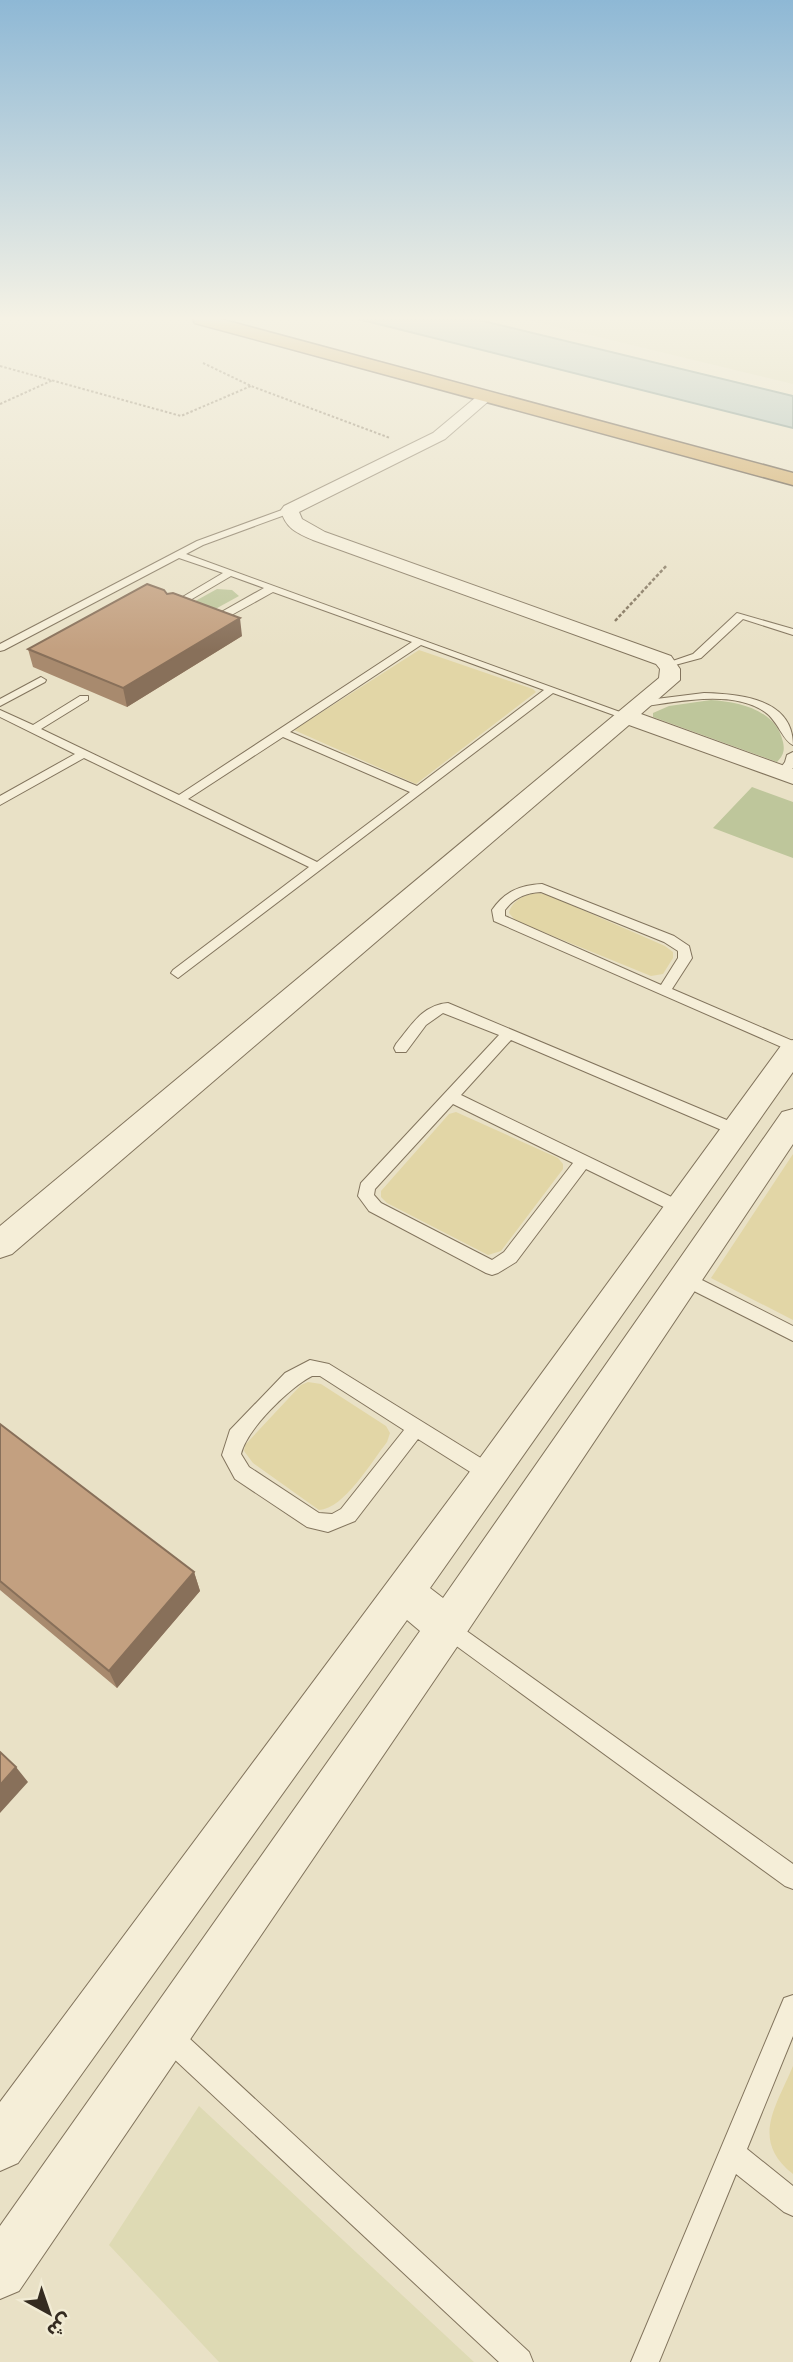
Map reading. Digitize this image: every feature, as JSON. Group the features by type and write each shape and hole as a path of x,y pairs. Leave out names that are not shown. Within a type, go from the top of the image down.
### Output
{"highway":[{"path":"609,429 793,479"}],"street":[{"path":"412,448 425,429"},
{"path":"0,1245 669,680 668,666 664,660 319,536 298,527 291,518 290,510 439,436 447,429"},
{"path":"633,710 788,776"},
{"path":"0,2145 490,1474 793,1048"},
{"path":"2,2263 165,2034 447,1627 793,1120"},
{"path":"404,1592 447,1627"}],"lane":[{"path":"0,648 178,554 231,530 290,510"},
{"path":"178,554 551,690 633,710 706,696 744,700 767,710 783,723 793,743"},
{"path":"172,607 230,573"},
{"path":"214,621 272,589"},
{"path":"668,666 697,656 741,615 793,632"},
{"path":"178,800 419,642"},
{"path":"0,703 41,680"},
{"path":"178,973 551,690"},
{"path":"33,729 84,698"},
{"path":"0,713 318,867"},
{"path":"282,732 418,791"},
{"path":"0,801 84,754"},
{"path":"788,776 793,755"},
{"path":"664,991 685,958 684,949 669,939 542,888 514,894 498,911 499,918 511,925 793,1048"},
{"path":"401,1048 429,1015 443,1008 736,1130"},
{"path":"509,1034 367,1187 366,1196 375,1207 485,1266 498,1266 510,1257 583,1161"},
{"path":"450,1097 680,1208"},
{"path":"684,1278 793,1334"},
{"path":"416,1428 348,1515 335,1523 325,1525 314,1521 242,1473 231,1455 236,1436 291,1378 310,1368 323,1369 490,1474"},
{"path":"447,1627 793,1878"},
{"path":"645,2362 793,2007"},
{"path":"165,2034 519,2362"},
{"path":"732,2154 793,2203"}],"path":[{"path":"365,429 412,448"},
{"path":"598,636 667,565"}],"shaded area":[{"path":"199,2106 474,2362 219,2362 109,2245"}],"green space":[{"path":"217,589 232,590 239,596 199,618 179,610"},
{"path":"711,700 745,706 765,715 773,722 784,745 779,760 777,762 653,717 653,713 669,706"},
{"path":"752,787 793,802 793,858 713,828"}],"sand":[{"path":"419,650 536,692 416,784 294,730"},
{"path":"538,893 665,946 673,952 673,958 663,974 651,976 515,920 509,913 516,901"},
{"path":"456,1112 558,1158 563,1164 563,1169 501,1251 488,1255 387,1203 381,1197 381,1191 449,1114"},
{"path":"793,1154 793,1320 711,1278"},
{"path":"308,1382 321,1384 386,1426 390,1433 387,1442 348,1493 328,1508 319,1510 253,1463 244,1451 245,1445 301,1385"},
{"path":"793,2066 793,2174 772,2149 770,2123"}],"building":[{"path":"147,584 164,590 167,594 173,593 240,618 123,688 28,649"},
{"path":"0,1424 194,1572 109,1671 0,1581"},
{"path":"0,1752 16,1767 0,1785"}]}
